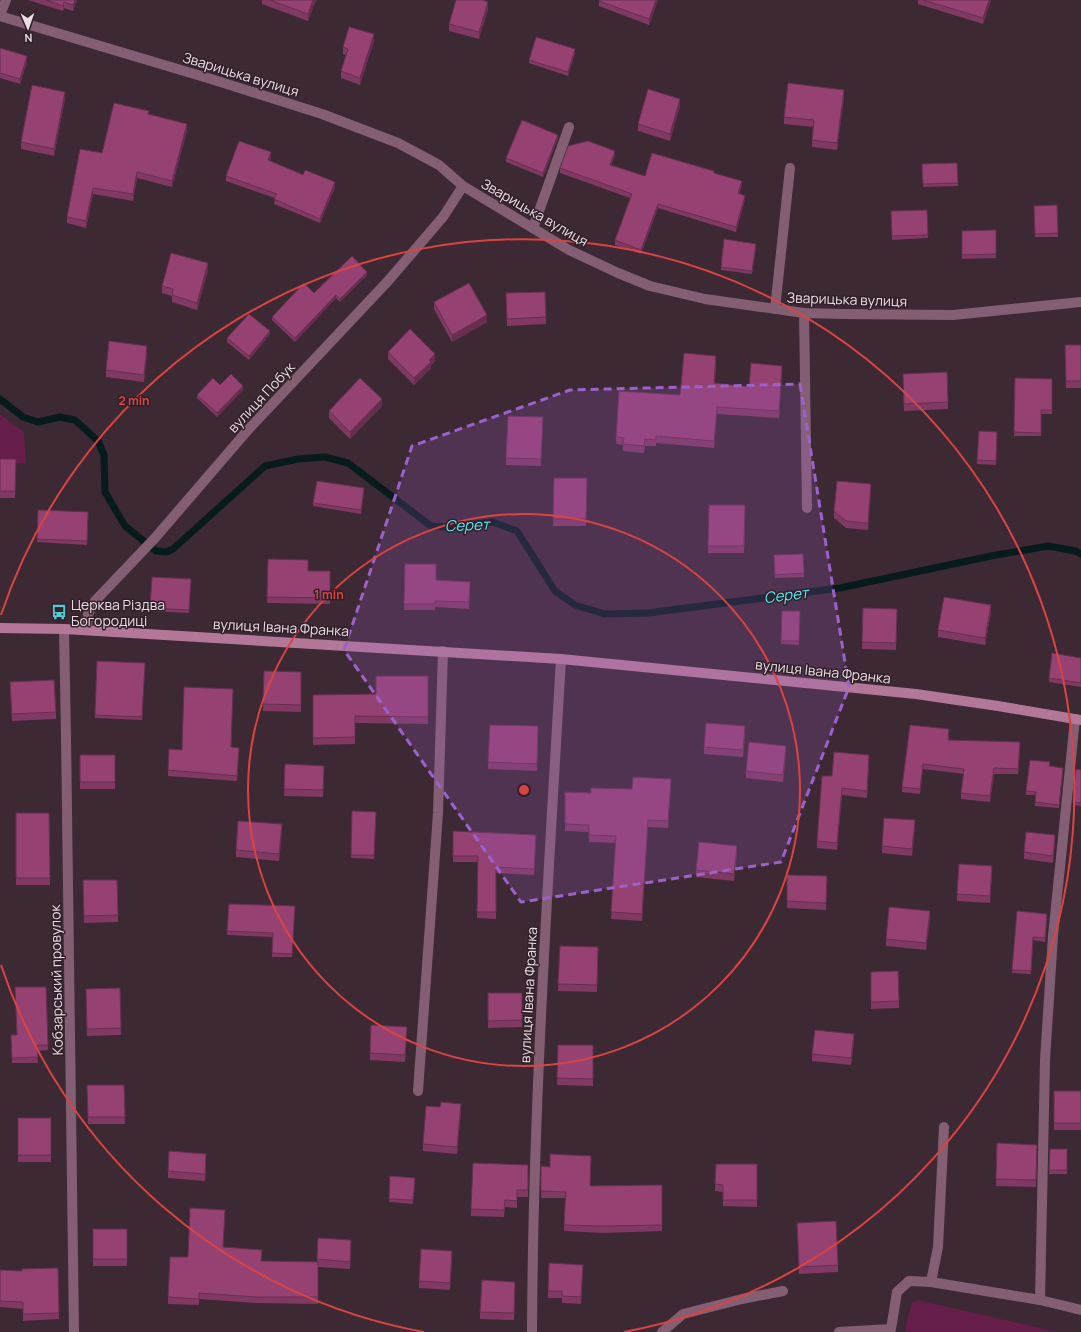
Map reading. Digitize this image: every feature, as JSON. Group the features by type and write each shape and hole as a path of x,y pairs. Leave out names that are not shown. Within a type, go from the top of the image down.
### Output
{"main road":[{"name":"вулиця Івана Франка","path":"0,628 64,628 561,659 916,694 1078,719"}],"street":[{"path":"0,15 6,0"},
{"name":"Зварицька вулиця","path":"0,15 322,114 398,143 439,166 464,186 569,250 650,286 705,299 804,312 953,315 1081,302"},
{"path":"532,228 569,127"},
{"path":"776,309 790,168"},
{"name":"вулиця Побук","path":"87,630 88,614 95,601 155,538 248,431 388,281 442,218 464,186"},
{"path":"804,312 807,508"},
{"name":"Кобзарський провулок","path":"64,628 74,1332"},
{"path":"418,1091 438,813 443,651"},
{"name":"вулиця Івана Франка","path":"532,1332 532,1230 542,986 561,659"},
{"path":"1040,1300 1044,1060 1053,936 1078,719"},
{"path":"931,1282 938,1246 944,1127"},
{"path":"839,1332 891,1330 897,1292 909,1281 931,1282 1040,1300 1081,1310"},
{"path":"662,1332 683,1314 742,1299 783,1291"}],"highlighted area":[{"path":"800,384 849,687 781,862 521,902 344,650 412,446 570,390"}],"shaded area":[{"path":"0,414 24,432 26,463 0,463"},
{"path":"918,1300 1057,1332 906,1332 906,1325 912,1303"}],"building":[{"path":"46,0 75,0 73,5 64,2 63,6"},
{"path":"270,0 313,0 308,14"},
{"path":"456,0 482,0 488,2 479,32 449,24"},
{"path":"599,0 656,0 649,19"},
{"path":"923,0 989,0 983,18"},
{"path":"349,27 374,34 360,78 341,71 348,49 343,47"},
{"path":"536,37 575,49 568,72 529,60"},
{"path":"0,48 27,56 20,79 0,73"},
{"path":"788,83 844,90 837,143 812,140 814,120 784,117"},
{"path":"32,85 65,92 54,149 21,142"},
{"path":"648,89 680,99 670,134 638,124"},
{"path":"114,103 149,111 148,114 187,124 172,181 137,172 133,194 93,188 86,221 67,217 80,149 102,153"},
{"path":"522,120 558,135 543,173 506,158"},
{"path":"239,141 271,152 268,160 303,175 305,170 335,182 320,219 274,199 277,194 226,176"},
{"path":"588,141 615,151 610,165 645,176 652,153 714,171 714,173 742,181 738,193 745,196 736,227 658,204 641,250 615,240 632,194 560,168 568,146"},
{"path":"957,163 958,183 923,184 922,164"},
{"path":"1057,205 1058,233 1035,234 1034,206"},
{"path":"927,210 928,235 892,236 891,211"},
{"path":"996,230 996,254 962,255 962,231"},
{"path":"724,239 756,244 752,271 721,267"},
{"path":"171,253 208,263 197,303 172,295 173,289 162,286"},
{"path":"352,256 367,272 340,299 336,295 295,338 272,317 304,283 314,293"},
{"path":"469,283 487,315 452,335 434,302"},
{"path":"545,292 546,317 507,319 506,293"},
{"path":"249,314 270,331 249,356 227,338"},
{"path":"410,329 435,354 429,360 431,362 414,378 388,352"},
{"path":"109,341 147,346 144,375 106,370"},
{"path":"1065,345 1081,345 1081,381 1066,381"},
{"path":"684,353 716,356 714,383 749,387 751,363 782,366 779,411 717,407 714,441 656,436 656,440 645,439 644,446 623,444 624,438 616,437 619,391 680,395"},
{"path":"947,372 948,402 904,404 903,374"},
{"path":"231,374 243,386 217,413 197,395 213,378 220,385"},
{"path":"360,378 382,399 350,432 329,411"},
{"path":"1015,378 1052,379 1052,410 1041,410 1041,433 1014,432"},
{"path":"508,416 543,417 541,459 506,458"},
{"path":"979,431 997,432 996,461 977,460"},
{"path":"0,459 16,459 15,491 0,491"},
{"path":"554,478 587,478 586,519 553,519"},
{"path":"317,481 364,488 361,510 313,503"},
{"path":"837,481 871,484 868,523 846,521 834,511"},
{"path":"709,505 745,505 744,546 708,546"},
{"path":"38,510 88,512 87,541 37,539"},
{"path":"803,554 804,573 775,575 774,555"},
{"path":"268,559 308,560 308,571 330,571 330,598 267,597"},
{"path":"405,564 436,564 436,580 470,582 469,602 435,601 435,604 404,604"},
{"path":"152,577 191,579 189,610 150,608"},
{"path":"944,597 991,605 985,638 938,630"},
{"path":"863,608 897,609 896,643 862,642"},
{"path":"782,611 800,611 799,641 781,641"},
{"path":"1052,653 1081,658 1081,683 1049,678"},
{"path":"97,661 145,663 142,717 95,715"},
{"path":"264,671 301,672 301,705 263,704"},
{"path":"376,676 428,676 428,717 355,716 355,737 313,738 313,695 376,694"},
{"path":"54,680 56,712 12,714 10,682"},
{"path":"184,687 233,689 231,747 239,748 237,776 168,770 169,749 182,750"},
{"path":"706,723 745,726 743,750 704,747"},
{"path":"490,725 538,726 537,764 488,762"},
{"path":"910,725 949,729 948,740 1020,742 1018,769 994,768 990,796 961,793 964,769 923,764 920,789 902,787"},
{"path":"749,742 786,746 783,775 746,771"},
{"path":"834,752 869,755 867,791 842,788 837,843 817,841 822,776 832,776"},
{"path":"80,755 115,755 115,782 80,782"},
{"path":"1030,760 1050,762 1049,766 1063,768 1059,805 1035,802 1036,792 1026,791"},
{"path":"285,764 324,766 323,790 284,789"},
{"path":"1076,769 1081,770 1081,803 1073,802"},
{"path":"633,777 671,779 668,821 648,820 642,914 611,912 616,836 589,835 589,825 565,824 565,792 591,793 591,788 632,789"},
{"path":"352,811 376,812 374,855 351,855"},
{"path":"16,813 49,813 50,878 16,878"},
{"path":"884,818 915,820 912,849 882,846"},
{"path":"238,821 282,824 279,854 236,850"},
{"path":"453,831 536,835 534,869 496,867 496,912 477,912 478,856 453,856"},
{"path":"1026,832 1055,835 1053,856 1024,852"},
{"path":"699,842 737,846 734,874 696,870"},
{"path":"959,864 992,866 990,896 957,894"},
{"path":"787,875 827,876 826,903 787,901"},
{"path":"83,880 117,880 118,915 84,916"},
{"path":"229,904 295,906 292,954 272,953 273,933 227,931"},
{"path":"889,907 930,911 926,943 886,939"},
{"path":"1017,911 1047,914 1045,938 1033,937 1031,971 1012,970"},
{"path":"560,946 598,947 597,985 558,984"},
{"path":"898,971 899,1001 871,1002 871,972"},
{"path":"15,987 46,987 48,1045 37,1045 38,1057 12,1058 11,1035 17,1035"},
{"path":"120,988 121,1028 87,1029 86,989"},
{"path":"488,993 522,993 522,1020 488,1021"},
{"path":"371,1025 407,1027 405,1055 370,1053"},
{"path":"815,1030 854,1034 851,1058 812,1054"},
{"path":"558,1045 593,1045 593,1079 557,1078"},
{"path":"87,1085 124,1085 125,1117 88,1117"},
{"path":"1054,1091 1081,1091 1081,1123 1054,1123"},
{"path":"441,1102 461,1104 457,1147 423,1144 426,1106 440,1107"},
{"path":"18,1118 51,1118 51,1155 18,1155"},
{"path":"997,1143 1037,1145 1036,1180 996,1179"},
{"path":"1050,1149 1067,1149 1067,1170 1049,1170"},
{"path":"169,1151 206,1154 205,1174 168,1171"},
{"path":"550,1154 591,1156 590,1186 662,1185 662,1225 564,1225 566,1192 541,1191 541,1166 550,1167"},
{"path":"473,1163 528,1165 528,1190 517,1190 517,1201 505,1200 504,1210 471,1209"},
{"path":"716,1164 757,1164 757,1200 723,1200 723,1185 715,1184"},
{"path":"390,1176 415,1178 413,1200 389,1199"},
{"path":"190,1208 225,1210 223,1247 262,1250 261,1261 318,1262 318,1297 256,1297 199,1293 199,1299 168,1297 170,1257 188,1257"},
{"path":"836,1221 838,1265 799,1267 797,1223"},
{"path":"93,1229 127,1229 127,1259 93,1259"},
{"path":"318,1238 351,1240 350,1262 317,1259"},
{"path":"421,1249 452,1251 450,1283 419,1281"},
{"path":"549,1263 583,1265 581,1297 562,1296 562,1291 548,1291"},
{"path":"58,1268 59,1313 23,1314 23,1302 0,1301 0,1270 22,1271 22,1269"},
{"path":"482,1280 515,1282 514,1313 480,1312"}],"waterway":[{"name":"Серет","path":"0,399 23,417 38,422 60,417 75,420 98,441 104,455 105,492 125,526 156,551 166,552 173,549 265,466 298,459 325,457 348,463 431,526 443,527 493,522 517,531 555,591 575,605 605,614 648,613 840,588 991,556 1048,546 1076,551 1081,554"}],"place":[{"name":"Церква Різдва Богородиці","path":"59,612"}]}
